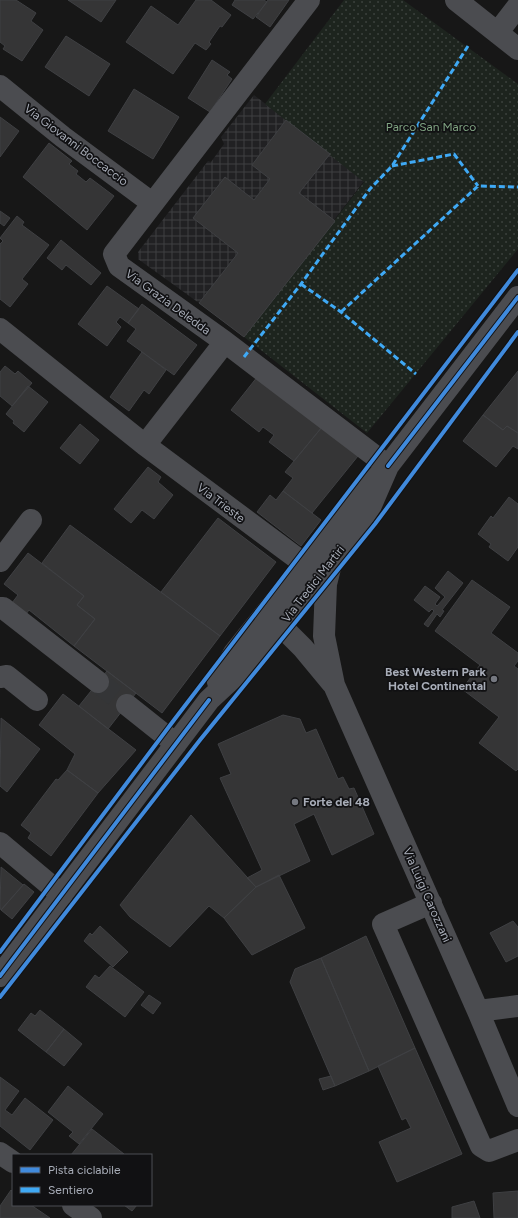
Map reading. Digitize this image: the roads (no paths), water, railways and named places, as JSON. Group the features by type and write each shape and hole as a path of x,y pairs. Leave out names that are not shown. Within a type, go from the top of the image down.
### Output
{"street":[{"name":"Via Grazia Deledda","path":"309,0 114,254 119,266 225,342 388,466"},
{"path":"456,0 518,48"},
{"path":"498,32 518,6"},
{"name":"Via Giovanni Boccaccio","path":"0,86 64,137 152,203"},
{"name":"Via Tredici Martiri","path":"274,618 345,514 359,496 388,466 518,297"},
{"name":"Via Trieste","path":"0,329 145,445 298,559"},
{"path":"145,445 225,342"},
{"name":"Via Tredici Martiri","path":"274,618 331,564 371,505 388,466"},
{"name":"Via Tredici Martiri","path":"295,599 340,530 345,514"},
{"path":"0,561 31,520"},
{"name":"Via Luigi Carozzani","path":"331,564 326,584 324,636 334,685 431,903 518,1106"},
{"name":"Via Luigi Carozzani","path":"295,599 324,636"},
{"path":"0,608 3,608 98,682"},
{"path":"0,976 209,700 238,673 274,618"},
{"name":"Via Luigi Carozzani","path":"274,618 303,648 334,685"},
{"path":"0,677 8,676 37,700"},
{"path":"127,705 176,744"},
{"path":"0,843 62,895"},
{"path":"431,903 383,924 481,1146 489,1152 518,1140"},
{"path":"478,1011 518,1006"},
{"path":"478,1011 518,1014"},
{"path":"0,1153 12,1161"},
{"path":"74,1206 91,1218"}],"tunnel":[{"path":"98,682 127,705"}],"place":[{"name":"Best Western Park Hotel Continental","path":"494,679"},
{"name":"Forte del 48","path":"295,802"}],"park label":[{"name":"Parco San Marco","path":"431,127"}]}
